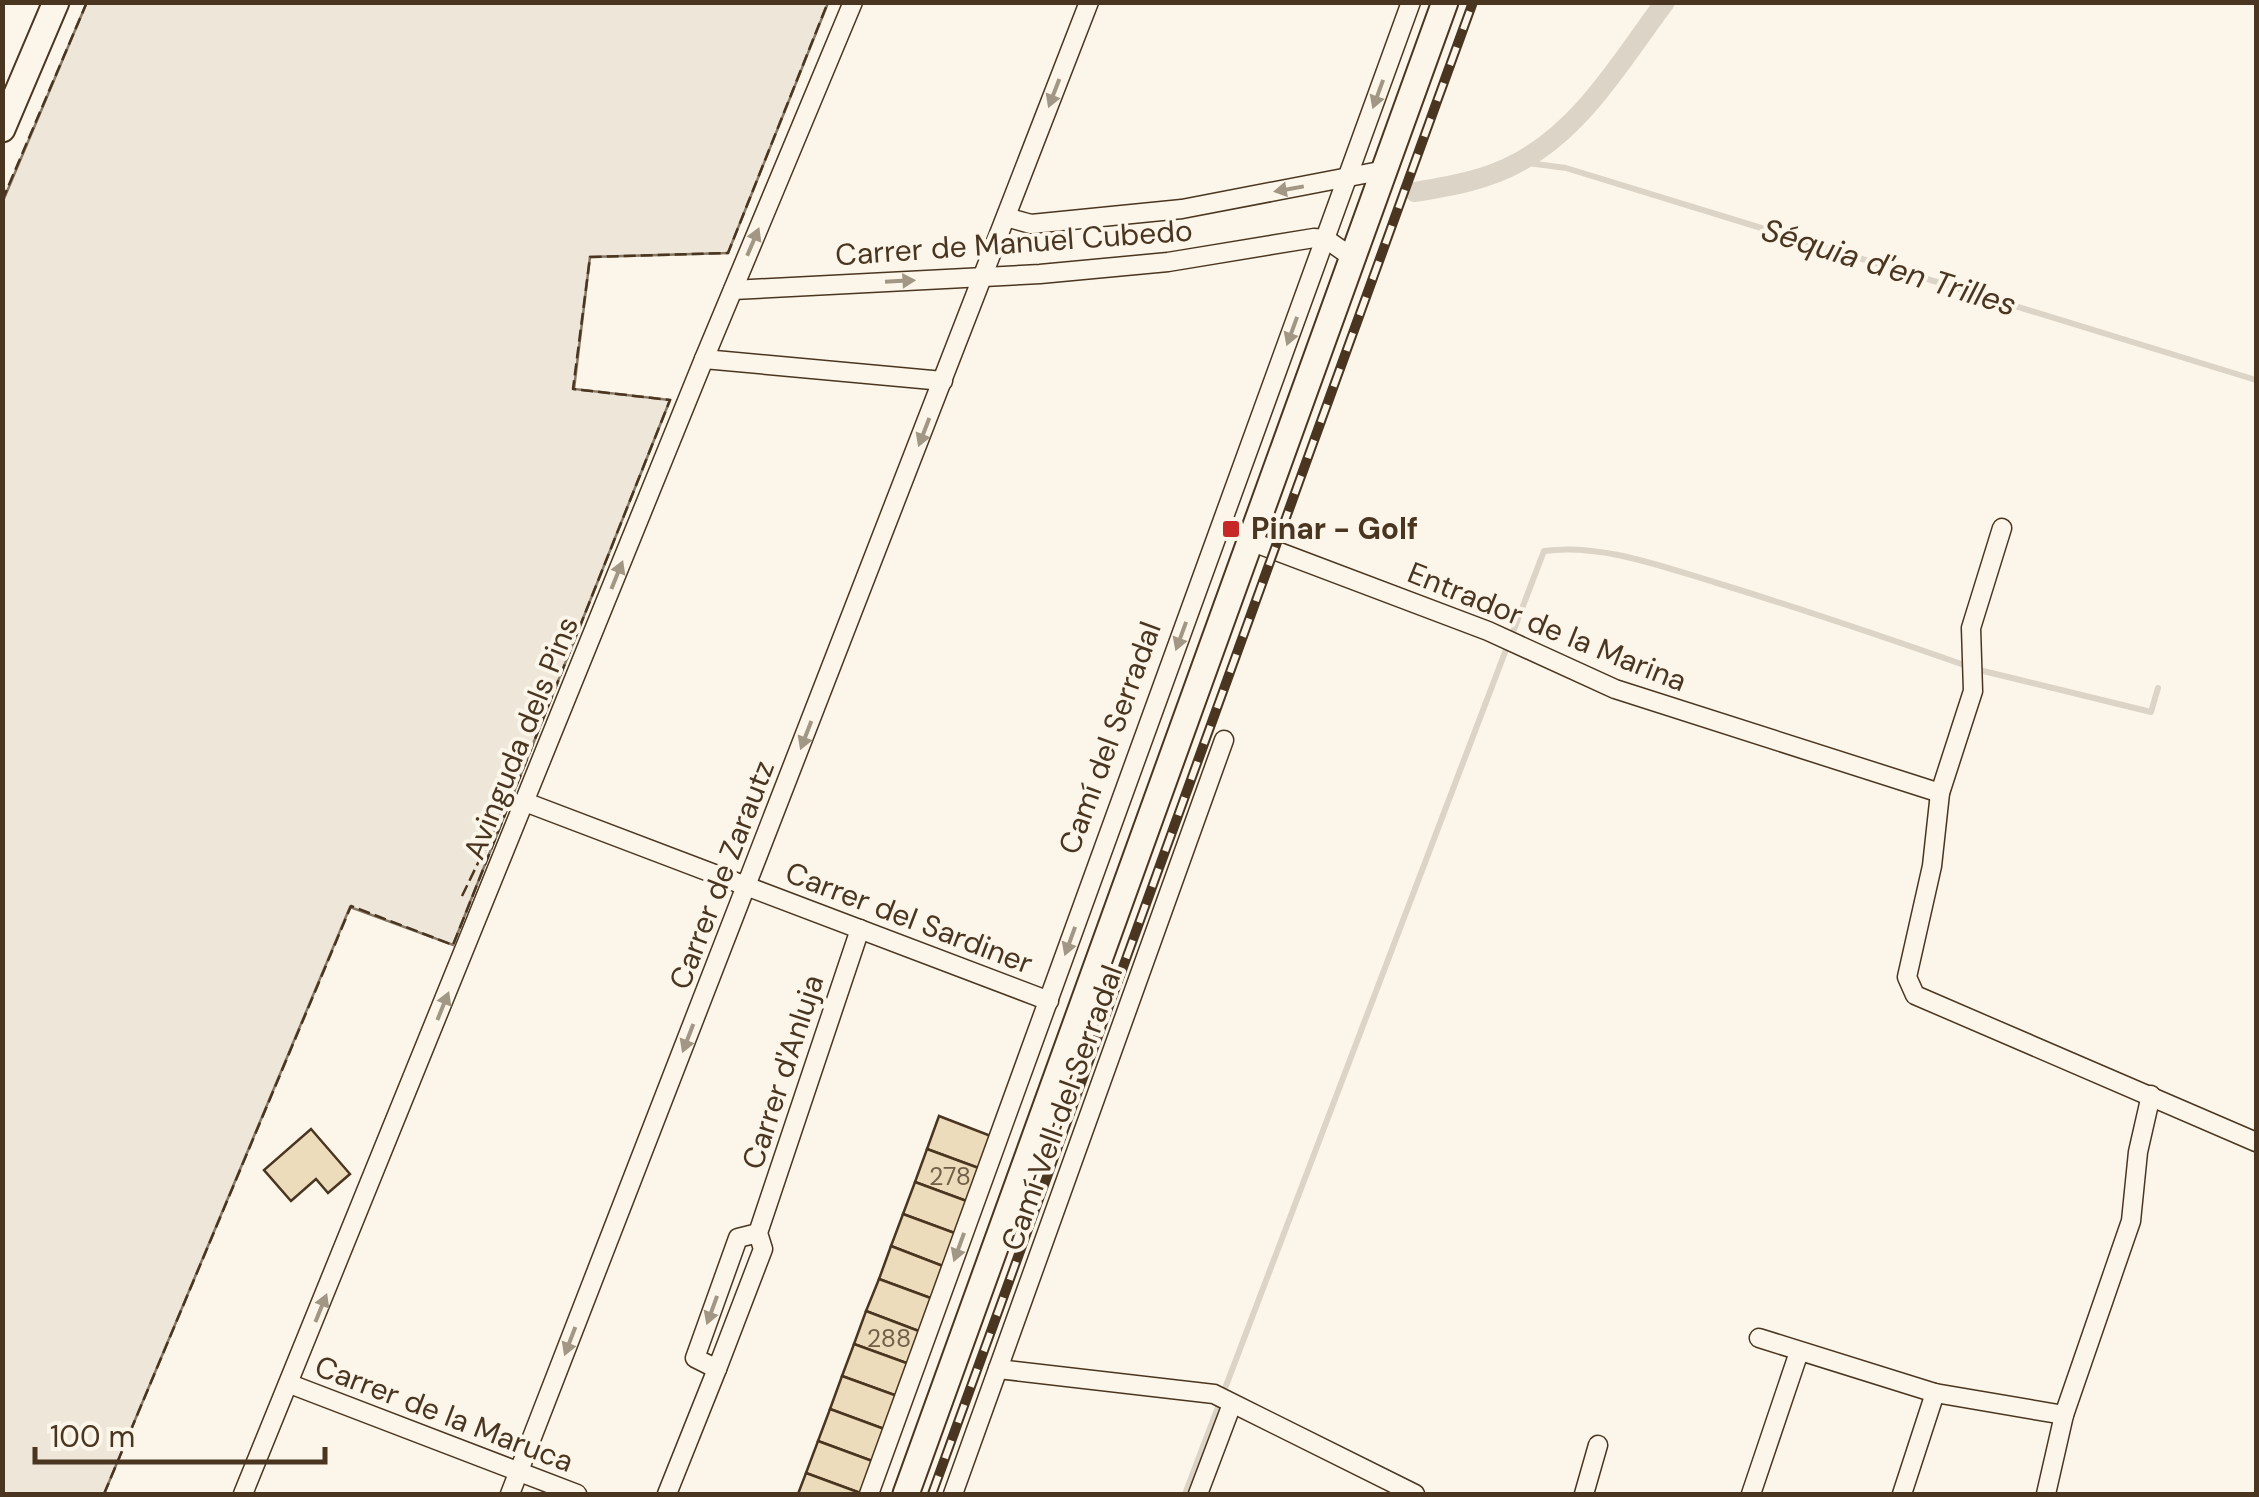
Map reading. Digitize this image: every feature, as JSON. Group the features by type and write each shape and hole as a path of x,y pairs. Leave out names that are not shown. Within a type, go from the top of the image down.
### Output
{"street":[{"path":"2,129 56,2"},
{"name":"Avinguda dels Pins","path":"244,1494 852,2"},
{"name":"Carrer de Zarautz","path":"510,1494 1089,2"},
{"name":"Camí del Serradal","path":"869,1494 1410,2"},
{"path":"906,1494 1446,2"},
{"name":"Carrer de Manuel Cubedo","path":"1006,217 1031,224 1182,209 1385,170"},
{"path":"1326,239 1353,258"},
{"name":"Carrer de Manuel Cubedo","path":"733,290 1040,274 1168,262 1326,239"},
{"path":"704,359 944,381"},
{"path":"2002,528 1971,628 1973,690 1940,793 1932,866 1906,977 1915,995 2256,1142"},
{"name":"Entrador de la Marina","path":"1250,542 1488,630 1615,689 1940,793"},
{"name":"Camí Vell del Serradal","path":"953,1494 1224,740"},
{"name":"Carrer del Sardiner","path":"525,802 1048,1001"},
{"name":"Carrer d'Anluja","path":"667,1494 762,1249 758,1232 860,929"},
{"path":"2046,1494 2064,1415 2131,1221 2138,1152 2151,1095"},
{"name":"Carrer d'Anluja","path":"717,1368 695,1358 738,1238 758,1232"},
{"path":"1759,1338 1936,1392 2064,1415"},
{"path":"1751,1494 1798,1352"},
{"path":"998,1369 1214,1394 1415,1494"},
{"name":"Carrer de la Maruca","path":"290,1384 578,1494"},
{"path":"1902,1494 1936,1392"},
{"path":"1198,1494 1232,1404"},
{"path":"1584,1494 1598,1445"}],"shaded area":[{"path":"87,2 828,3 728,253 590,257 574,389 670,400 453,945 350,907 104,1494 3,1494 3,201"}],"building":[{"path":"939,1116 996,1138 984,1170 927,1149"},
{"path":"311,1129 350,1174 328,1193 316,1179 291,1201 264,1170"},
{"path":"927,1149 984,1170 972,1203 915,1182"},
{"path":"915,1182 972,1203 960,1235 903,1214"},
{"path":"903,1214 960,1235 948,1268 891,1246"},
{"path":"891,1246 948,1268 936,1300 879,1279"},
{"path":"879,1279 936,1300 924,1333 866,1311"},
{"path":"866,1311 924,1333 912,1365 854,1344"},
{"path":"854,1344 912,1365 900,1397 842,1376"},
{"path":"842,1376 900,1397 887,1430 830,1409"},
{"path":"830,1409 887,1430 875,1462 818,1441"},
{"path":"818,1441 875,1462 863,1494 806,1473"},
{"path":"806,1473 863,1494 798,1494"}],"waterway":[{"path":"1415,192 1494,173 1542,148 1600,90 1665,2"},
{"name":"Séquia d'en Trilles","path":"1520,162 1566,168 2256,380"},
{"path":"1513,632 1544,551 1587,550 1675,570 1967,666"},
{"path":"1224,1391 1507,647"},
{"path":"1979,670 2151,712 2158,688"},
{"path":"1185,1494 1220,1402"}],"railway":[{"path":"932,1494 1473,2"}],"fence":[{"path":"2,201 87,2"},
{"path":"104,1494 351,906 453,945 670,400 573,389 590,257 728,253 828,2"},
{"path":"462,896 493,832 518,765"}],"place":[{"name":"Pinar - Golf","path":"1231,529"}]}
